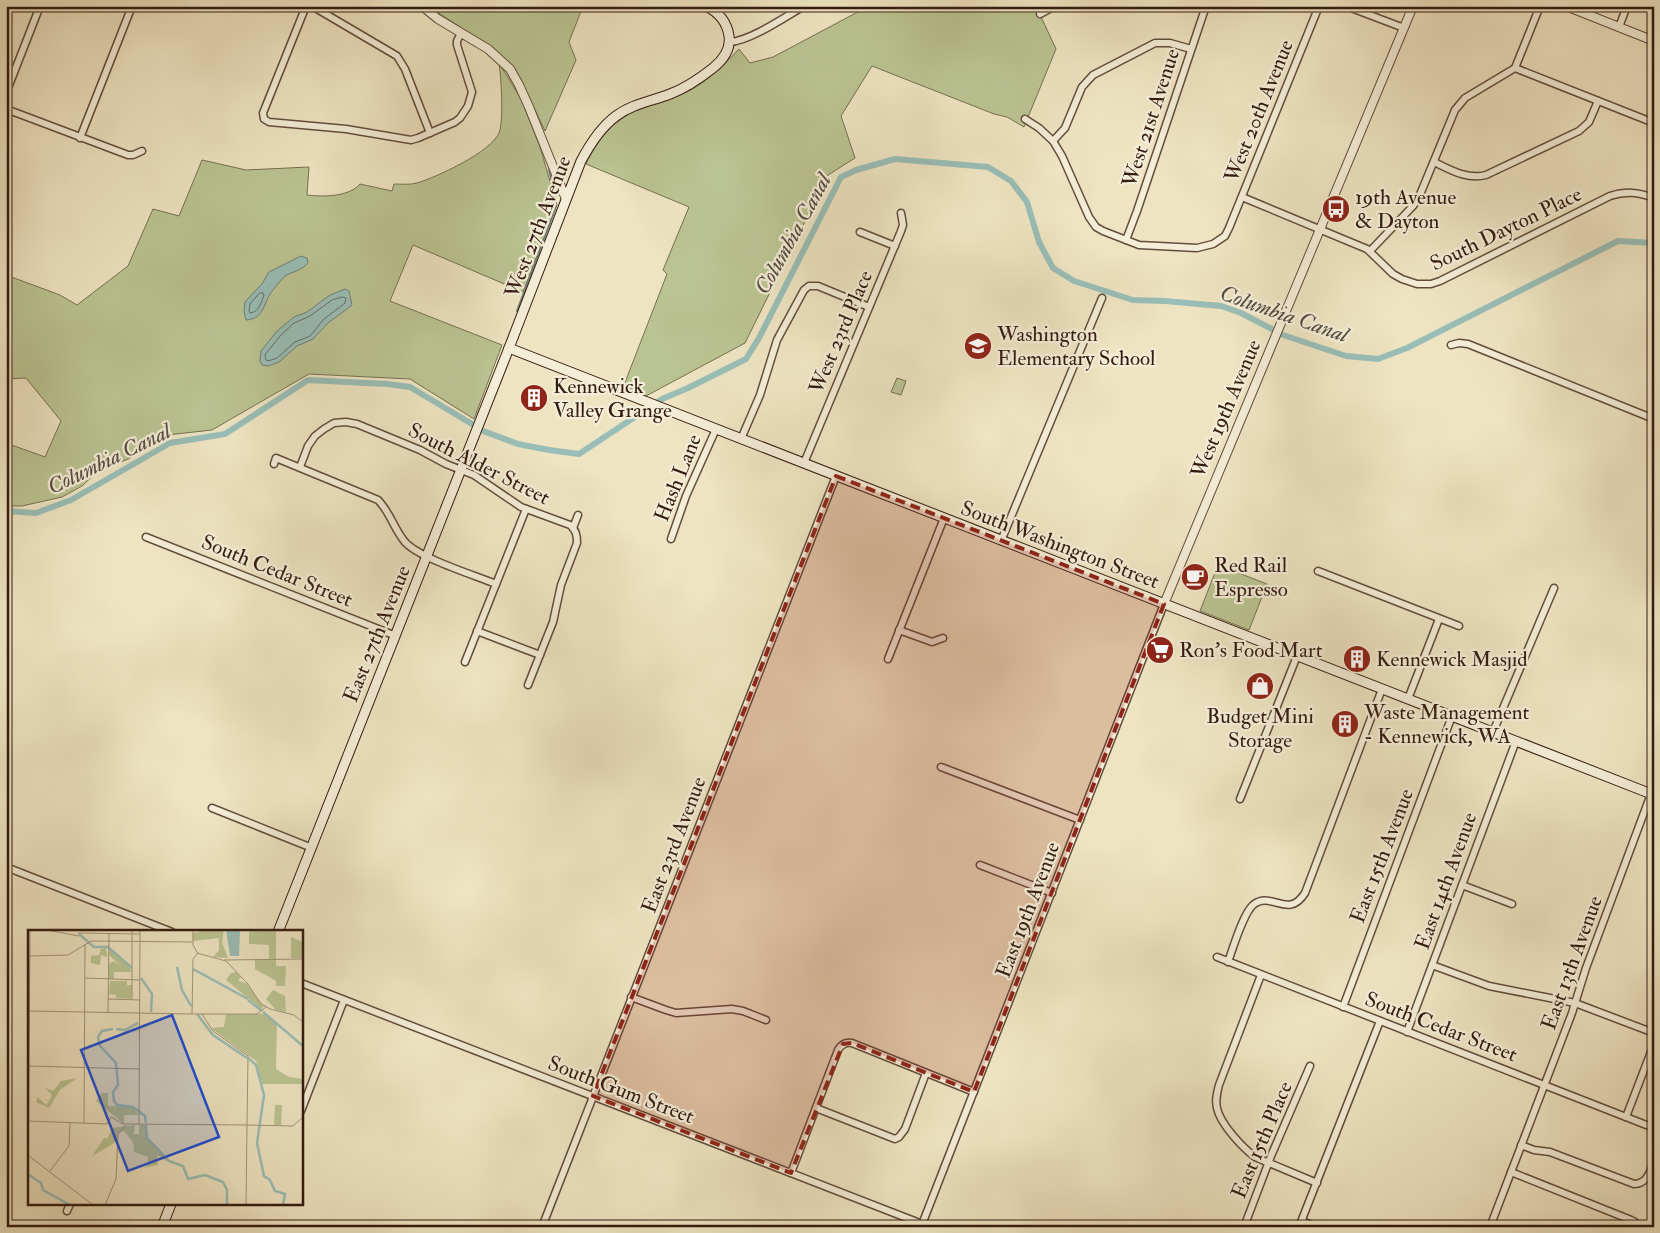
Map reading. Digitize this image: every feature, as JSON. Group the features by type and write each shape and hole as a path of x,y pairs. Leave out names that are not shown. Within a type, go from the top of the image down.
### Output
{"main road":[{"path":"706,6 716,12 723,21 727,28 730,42"},
{"name":"West 27th Avenue","path":"509,348 566,199 586,152 594,139 608,123 629,108 671,94 697,80 722,60 730,42"},
{"name":"South Washington Street","path":"509,348 1652,795"},
{"name":"East 27th Avenue","path":"279,930 509,348"},
{"path":"162,1227 170,1206"}],"street":[{"path":"6,93 40,6"},
{"path":"80,138 132,6"},
{"path":"306,6 264,113 264,119 269,122 346,129 404,140 418,138 455,122 465,112 471,99 470,84 457,41 461,33"},
{"path":"312,6 397,56 405,69 430,133"},
{"path":"422,6 496,55 516,78 566,199"},
{"path":"730,42 741,40 804,6"},
{"path":"1040,14 1055,6"},
{"name":"West 21st Avenue","path":"1126,240 1206,6"},
{"name":"West 20th Avenue","path":"1126,240 1145,246 1197,248 1214,244 1225,236 1319,6"},
{"path":"1346,6 1404,28"},
{"name":"West 19th Avenue","path":"1164,604 1413,6"},
{"path":"1370,250 1413,206 1419,197 1459,104 1515,68 1540,6"},
{"path":"1566,6 1654,41"},
{"path":"1619,27 1627,6"},
{"path":"1053,141 1065,128 1082,87 1093,75 1155,43 1170,43 1191,49"},
{"path":"1515,68 1654,123"},
{"path":"1434,162 1465,176 1476,177 1486,175 1579,131 1589,122 1598,101"},
{"path":"6,109 128,155 142,151"},
{"path":"1025,119 1039,128 1053,141 1062,156 1092,222 1103,231 1126,240"},
{"name":"South Dayton Place","path":"1242,197 1370,250 1393,274 1417,284 1431,284 1440,281 1610,196 1625,192 1635,192 1654,198"},
{"name":"West 23rd Place","path":"804,463 895,246 903,225 901,213"},
{"path":"860,232 895,246"},
{"path":"741,439 760,395 777,340 804,290 809,286 818,286 870,307"},
{"path":"1001,541 1102,298"},
{"path":"1451,346 1468,344 1654,419"},
{"name":"South Alder Street","path":"300,467 308,446 315,436 324,429 334,423 346,422 357,424 474,475 506,498 526,509 570,525 575,530"},
{"name":"Hash Lane","path":"670,539 686,496 716,429"},
{"path":"274,464 276,458 378,500 383,505 404,541 416,552 496,584"},
{"name":"East 23rd Avenue","path":"542,1227 836,476"},
{"path":"465,662 526,509"},
{"path":"528,685 555,613 561,585 577,543 575,530 578,515"},
{"path":"888,659 944,518"},
{"name":"South Cedar Street","path":"146,537 396,636"},
{"path":"1318,571 1459,626"},
{"path":"1493,732 1554,588"},
{"name":"East 19th Avenue","path":"922,1225 1164,604"},
{"path":"1408,699 1439,619"},
{"path":"899,630 932,642 943,638"},
{"path":"477,631 540,655"},
{"path":"1240,799 1297,656"},
{"path":"1228,962 1247,913 1257,902 1268,900 1288,906 1299,901 1305,893 1382,689"},
{"name":"East 15th Avenue","path":"1343,1006 1452,716"},
{"name":"East 14th Avenue","path":"1407,1032 1516,741"},
{"path":"941,767 1080,820"},
{"name":"East 13th Avenue","path":"1491,1225 1652,795"},
{"path":"212,808 312,848"},
{"path":"980,865 1052,893"},
{"path":"6,867 167,930"},
{"path":"1462,885 1512,904"},
{"name":"South Cedar Street","path":"1217,957 1654,1128"},
{"path":"1432,965 1490,986 1575,1003 1654,1033"},
{"path":"1261,974 1217,1092 1216,1103 1218,1113 1237,1139 1255,1157 1317,1183"},
{"name":"South Gum Street","path":"302,983 930,1227"},
{"path":"632,997 676,1013 732,1009 766,1020"},
{"path":"302,1108 344,1000"},
{"path":"1316,1227 1300,1224 1380,1021"},
{"path":"791,1173 838,1050 848,1042 974,1092"},
{"path":"1626,1117 1654,1044"},
{"name":"East 15th Place","path":"1244,1227 1268,1164 1310,1066"},
{"path":"816,1108 895,1139 905,1129 926,1073"},
{"path":"1521,1145 1534,1150 1550,1152 1632,1183 1641,1183 1649,1176 1654,1162"},
{"path":"1511,1172 1631,1220 1635,1222 1635,1227"},
{"path":"1491,1225 1500,1227"}],"highlighted area":[{"path":"836,476 1164,604 974,1092 852,1043 843,1044 791,1173 593,1096"}],"green space":[{"path":"428,6 583,6 569,42 576,60 545,131 519,76 498,52"},
{"path":"869,6 1036,6 1056,49 1024,127 1007,117 994,114 872,66 841,116 855,158 828,175 745,343 646,396 624,385 667,274 663,270 689,207 586,164 595,147 613,125 621,119 638,110 696,87 716,72 739,49 750,63 773,57"},
{"path":"499,63 521,99 540,147 557,205 523,292 413,245 390,301 502,345 474,419 410,379 309,374 212,430 167,435 128,459 97,472 82,486 62,497 22,506 6,506 6,443 45,457 61,421 26,378 6,379 6,275 60,295 77,305 128,266 153,209 179,216 202,160 246,170 309,167 307,195 313,196 343,194 360,184 392,191 394,184 415,184 426,180 475,156 486,148 499,133 502,109"},
{"path":"897,378 906,381 901,395 891,392"},
{"path":"1218,565 1267,584 1249,630 1200,611"}],"water":[{"path":"301,256 307,258 308,263 301,269 283,278 257,317 246,320 245,302 262,284 269,272"},
{"path":"345,289 349,291 351,306 328,323 313,339 297,346 279,362 268,366 262,365 260,361 261,351 277,331 294,317 307,312 330,295"}],"waterway":[{"name":"Columbia Canal","path":"483,431 518,444 579,454 662,399 746,359 759,338 841,177 856,170 895,159 988,167 1011,181 1027,202 1039,242 1053,268 1074,281 1133,300 1221,306 1241,313 1283,335 1346,356 1378,359 1407,348 1618,241 1654,243"},
{"path":"517,311 555,209 555,197 549,169"},
{"name":"Columbia Canal","path":"6,511 36,513 71,500 170,443 225,434 308,380 410,387 472,424"}],"place":[{"name":"19th Avenue & Dayton","path":"1336,209"},
{"name":"Washington Elementary School","path":"978,346"},
{"name":"Kennewick Valley Grange","path":"534,398"},
{"name":"Red Rail Espresso","path":"1195,577"},
{"name":"Ron's Food Mart","path":"1160,650"},
{"name":"Kennewick Masjid","path":"1357,659"},
{"name":"Budget Mini Storage","path":"1260,686"},
{"name":"Waste Management - Kennewick, WA","path":"1345,724"}]}
